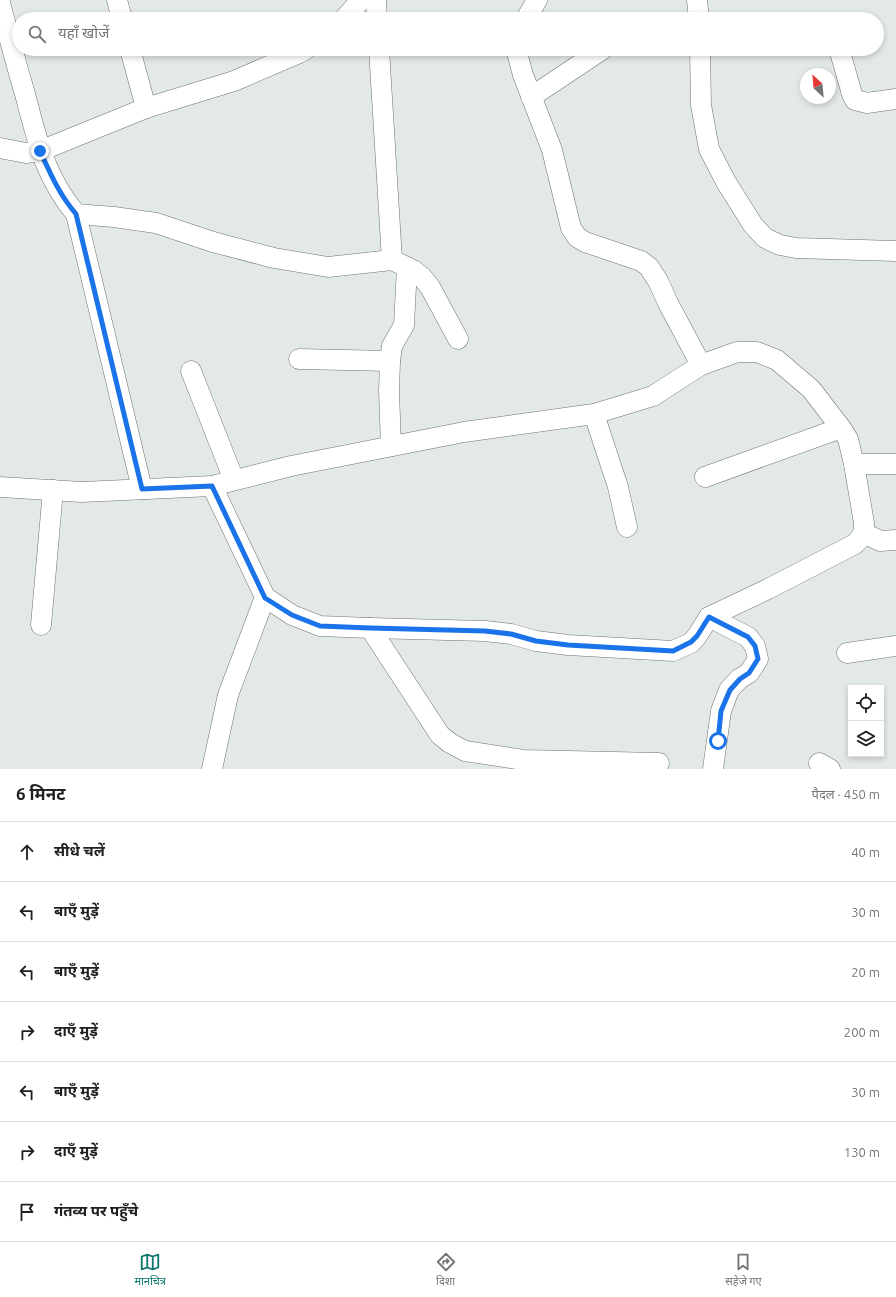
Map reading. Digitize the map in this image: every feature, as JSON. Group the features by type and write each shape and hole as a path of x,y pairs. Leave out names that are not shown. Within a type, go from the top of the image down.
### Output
{"street":[{"path":"117,0 120,12"},
{"path":"350,12 361,0"},
{"path":"376,0 377,12"},
{"path":"530,12 537,0"},
{"path":"697,0 698,12"},
{"path":"0,3 12,47"},
{"path":"14,56 40,151 55,186 76,214 142,489"},
{"path":"132,56 146,108"},
{"path":"0,148 26,153 40,151 146,108 234,81 294,56"},
{"path":"380,56 400,264 404,325 392,346 390,361 388,391 391,446"},
{"path":"518,56 523,75 552,150 571,228 577,237 598,247 641,261 649,267 658,281 701,365"},
{"path":"531,97 592,56"},
{"path":"700,56 701,105 709,149 726,182 753,225 765,238 780,245 796,248 896,251"},
{"path":"841,56 855,100 867,103 896,99"},
{"path":"76,214 114,217 156,223 213,242 274,258 328,267 400,264 422,277 430,287 458,340"},
{"path":"0,486 82,492 212,486 291,466 464,432 594,414 653,396 701,365 737,352 757,352 777,360 811,389 848,439 854,464 864,523 864,533 861,539 855,544 768,589 709,617 697,636 691,642 673,651 568,645 536,641 511,634 485,631 320,626 292,615 265,598 212,486"},
{"path":"299,359 390,361"},
{"path":"192,371 234,480"},
{"path":"594,414 618,487 627,527"},
{"path":"705,477 841,428"},
{"path":"854,464 896,464"},
{"path":"42,625 53,490"},
{"path":"864,533 880,541 896,540"},
{"path":"212,769 228,695 265,598"},
{"path":"709,617 748,637 755,646 758,659 749,673 740,679 730,690 721,711 713,769"},
{"path":"370,628 440,735 450,743 465,751 522,765 659,763"},
{"path":"847,653 896,646"}],"route":[{"path":"40,151 55,186 76,214 142,489 212,486 265,598 292,615 320,626 485,631 511,634 536,641 568,645 673,651 691,642 697,636 709,617 748,637 758,652 758,659 749,673 734,684 730,690 721,711 718,741"}]}
